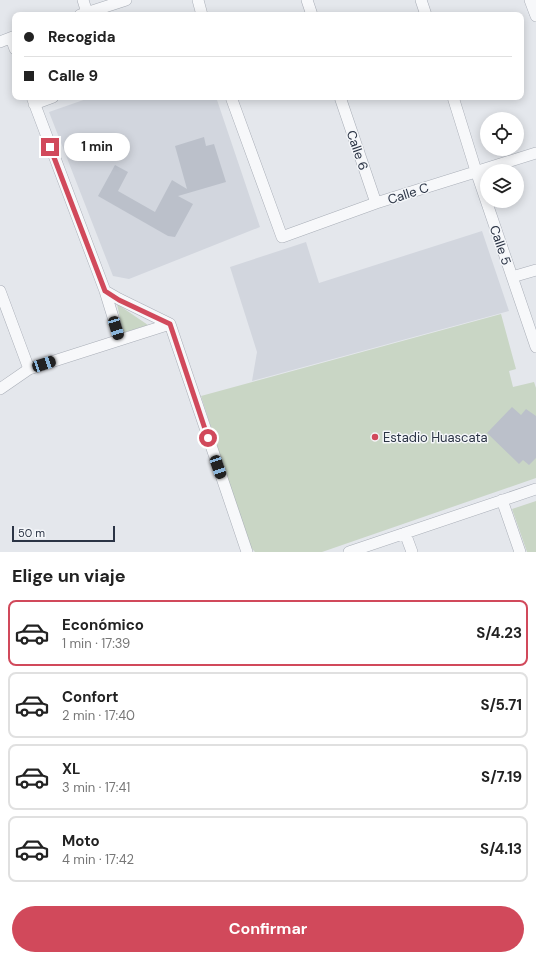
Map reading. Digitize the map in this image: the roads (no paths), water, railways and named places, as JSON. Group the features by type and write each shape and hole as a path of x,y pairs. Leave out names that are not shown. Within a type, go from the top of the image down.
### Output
{"street":[{"path":"83,0 83,12"},
{"path":"89,12 126,0"},
{"path":"198,0 201,12"},
{"path":"306,0 311,12"},
{"path":"421,0 425,12"},
{"path":"530,0 536,16"},
{"path":"0,42 12,37"},
{"path":"33,100 105,291 120,340"},
{"name":"Calle C","path":"232,100 282,238 376,203 536,152"},
{"name":"Calle 6","path":"341,100 376,203"},
{"name":"Calle 5","path":"454,100 476,171 536,347"},
{"path":"512,277 536,270"},
{"path":"0,291 29,369"},
{"path":"105,291 119,300 170,324 247,552"},
{"path":"0,389 29,369 170,324"},
{"path":"349,552 536,489"},
{"path":"502,500 520,552"},
{"path":"405,533 412,552"}],"place":[{"name":"Estadio Huascata","path":"375,437"}]}
